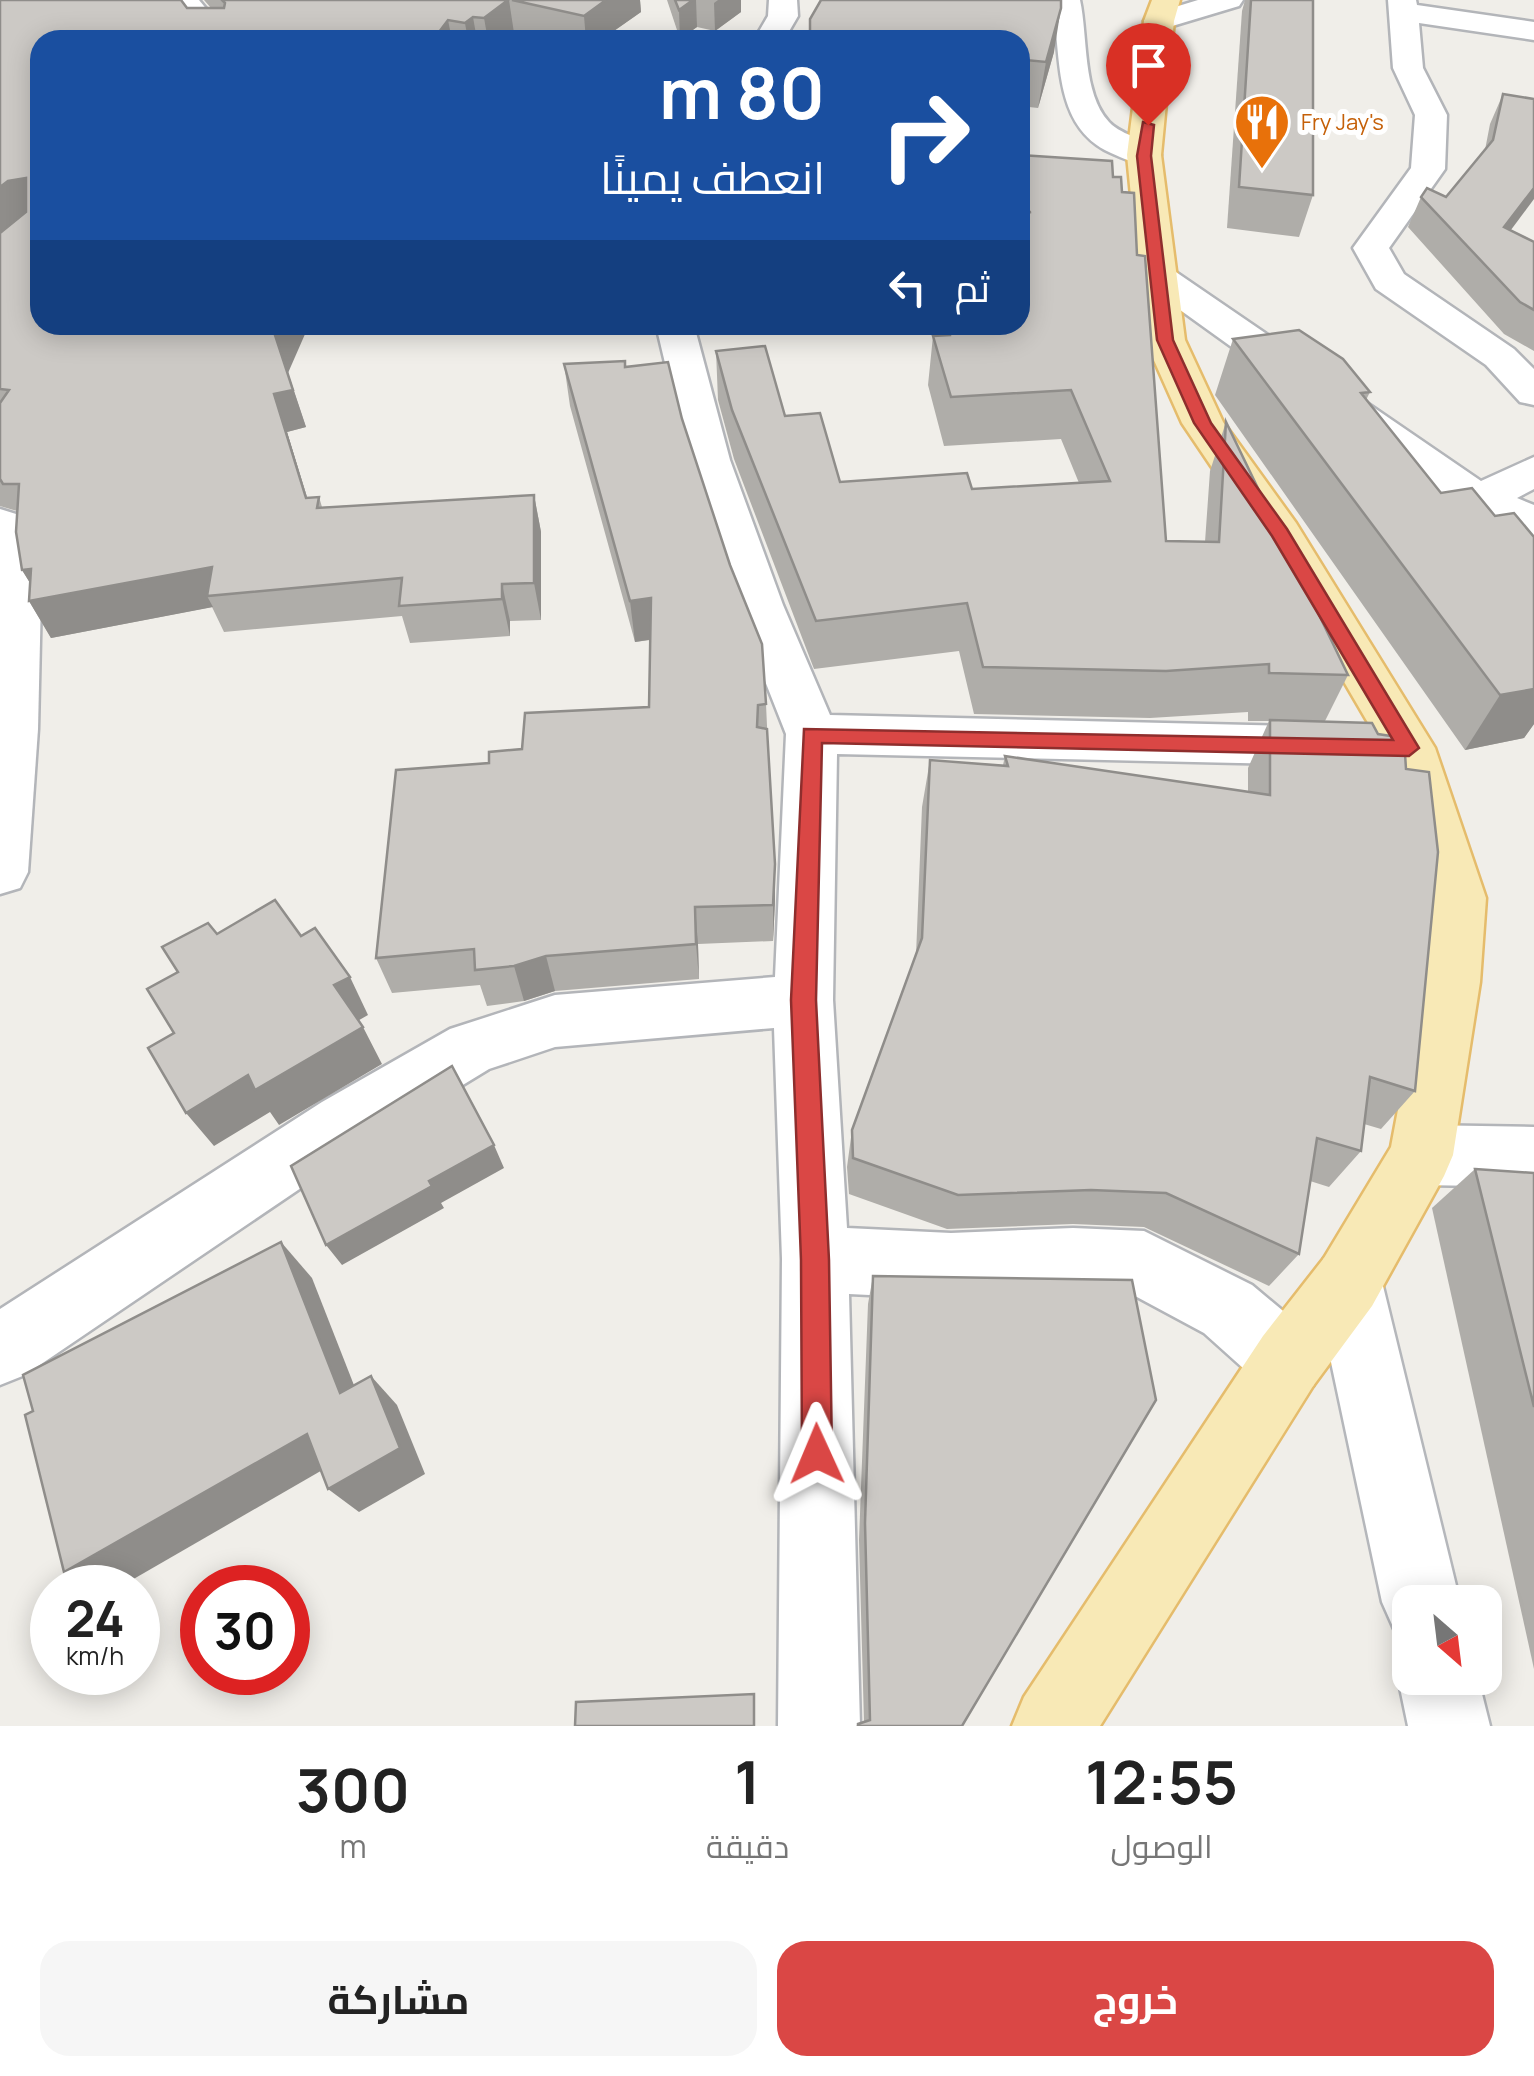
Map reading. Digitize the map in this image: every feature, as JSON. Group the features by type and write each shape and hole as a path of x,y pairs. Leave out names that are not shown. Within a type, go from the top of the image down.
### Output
{"main road":[{"path":"1053,1726 1288,1360 1348,1282 1420,1155 1451,982 1458,898 1409,748 1280,534 1203,423 1165,340 1144,156 1163,10"}],"street":[{"path":"183,0 209,30"},
{"path":"774,30 783,16 783,0"},
{"path":"1066,0 1076,81 1084,104 1106,137 1144,156"},
{"path":"1163,10 1229,0"},
{"path":"1534,31 1402,6 1408,68 1431,115 1428,169 1372,248 1389,281 1500,357 1534,393"},
{"path":"1157,276 1432,471 1480,500 1534,522"},
{"path":"678,335 709,460 760,605 812,734 804,1000 815,1260 819,1726"},
{"path":"1480,500 1534,471"},
{"path":"0,524 18,597 13,728 0,872"},
{"path":"812,734 1409,748"},
{"path":"0,1350 344,1124 471,1048 554,1021 804,1000"},
{"path":"1420,1155 1534,1158"},
{"path":"815,1260 951,1266 1072,1261 1144,1264 1228,1309 1288,1360"},
{"path":"1348,1282 1417,1585"},
{"path":"1442,1695 1449,1726"}],"building":[{"path":"0,0 181,0 187,8 224,8 222,0 508,0 484,18 473,17 465,23 448,20 440,30 30,30 30,335 275,335 293,390 274,394 306,498 319,497 317,508 534,495 534,583 502,584 502,599 399,606 402,578 207,596 212,567 29,601 31,569 22,570 16,532 19,484 3,484 0,479 0,403 9,390 0,389 0,233 26,212 26,178 8,181 0,187"},
{"path":"512,0 606,0 584,16"},
{"path":"675,0 693,0 679,10"},
{"path":"821,0 1061,0 1046,62 1030,60 1030,30 810,30 810,19"},
{"path":"1251,0 1313,0 1313,195 1239,187"},
{"path":"1503,94 1534,99 1534,188 1504,227 1534,242 1534,310 1520,302 1421,197 1427,188 1446,197 1493,140"},
{"path":"1030,156 1112,161 1113,177 1121,177 1122,192 1134,193 1137,255 1145,256 1166,541 1219,542 1226,422 1348,675 1269,673 1269,664 1166,671 983,667 967,603 816,621 732,410 716,351 765,346 785,416 820,413 840,482 967,473 972,489 1110,481 1071,390 951,397 933,336 1030,335"},
{"path":"1299,330 1343,359 1370,392 1361,393 1441,493 1472,488 1495,516 1514,513 1534,537 1534,689 1500,695 1233,339"},
{"path":"625,361 625,367 668,362 682,419 730,565 762,644 766,704 758,705 757,727 767,729 775,864 773,905 695,907 696,944 546,956 514,966 475,970 474,949 376,958 396,770 489,763 489,752 522,749 525,713 649,707 651,598 630,601 564,364"},
{"path":"1270,720 1372,723 1378,734 1404,738 1406,769 1429,772 1438,852 1415,1091 1370,1077 1361,1151 1317,1138 1299,1254 1166,1193 1091,1190 958,1195 853,1158 852,1130 922,938 930,760 1008,766 1005,756 1270,795"},
{"path":"275,900 301,936 315,928 350,977 334,985 363,1027 255,1090 248,1075 186,1113 148,1048 174,1033 147,989 178,972 162,947 208,923 217,934"},
{"path":"452,1066 494,1145 429,1181 432,1186 326,1245 291,1166"},
{"path":"1475,1169 1534,1173 1534,1407"},
{"path":"281,1242 340,1393 371,1376 400,1448 328,1489 307,1434 76,1565 62,1565 25,1415 33,1411 23,1375"},
{"path":"873,1276 1132,1280 1156,1400 962,1726 858,1726 870,1720 865,1523"},
{"path":"754,1694 754,1726 575,1726 576,1702"}],"place":[{"name":"Fry Jay's","path":"1262,171"}],"route":[{"path":"817,1454 815,1260 804,1000 812,734 1409,748 1280,534 1203,423 1165,340 1144,156 1148,125"}]}
